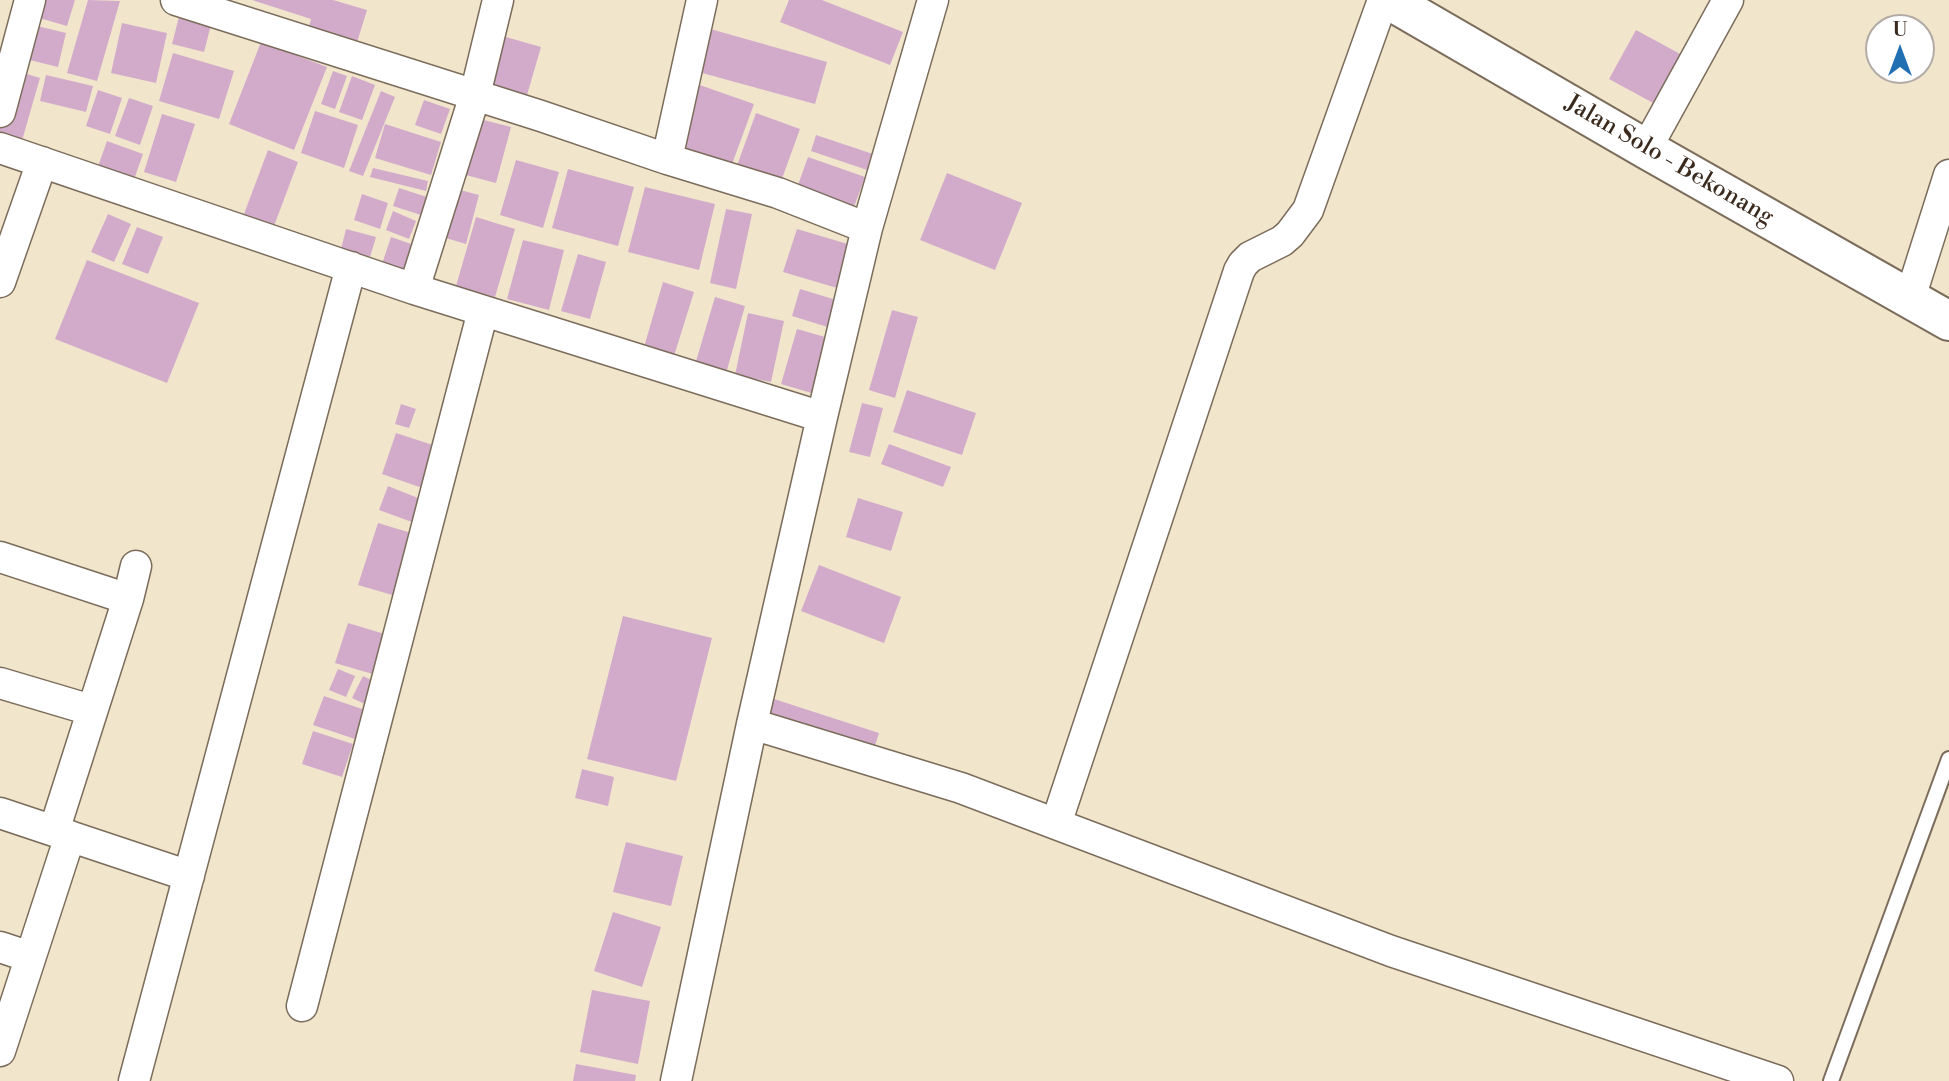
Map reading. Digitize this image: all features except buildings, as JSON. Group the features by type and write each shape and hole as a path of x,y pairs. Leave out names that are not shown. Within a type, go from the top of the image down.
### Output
{"main road":[{"name":"Jalan Solo - Bekonang","path":"1402,3 1646,149 1949,321"}],"street":[{"path":"0,112 30,0"},
{"path":"176,0 778,193 867,228"},
{"path":"414,289 475,95 498,0"},
{"path":"667,159 702,0"},
{"path":"676,1081 752,724 822,417 867,228 933,0"},
{"path":"1646,149 1728,0"},
{"path":"1056,824 1239,271 1250,257 1290,234 1308,210 1402,3"},
{"path":"0,148 414,289 822,417"},
{"path":"0,282 42,162"},
{"path":"1910,298 1949,175"},
{"path":"134,1081 351,267"},
{"path":"302,1006 483,311"},
{"path":"0,558 128,599"},
{"path":"0,1051 30,957 91,710 128,599 136,566"},
{"path":"0,683 91,710"},
{"path":"752,724 961,788 1391,951 1778,1081"},
{"path":"0,813 188,876"},
{"path":"0,947 30,957"}],"lane":[{"path":"1832,1081 1949,759"}]}
